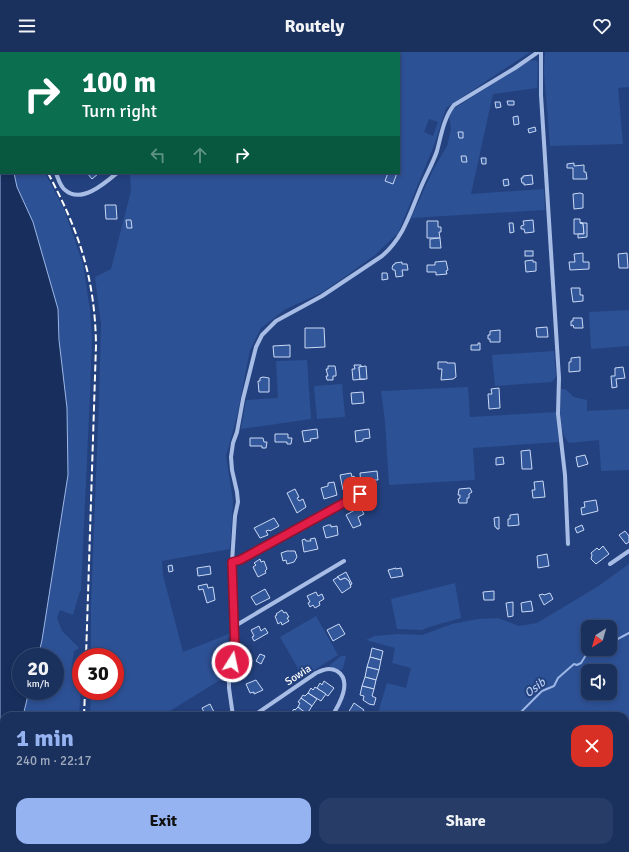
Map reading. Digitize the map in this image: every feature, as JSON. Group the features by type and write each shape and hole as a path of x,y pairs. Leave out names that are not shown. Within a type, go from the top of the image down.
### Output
{"street":[{"path":"232,712 229,675 235,650 232,562 235,516 238,502 231,457 253,356 262,335 276,321 322,296 392,248 404,228 436,153 449,111 454,105 539,52 559,378 558,414 565,474 568,544"},
{"path":"56,174 64,189 74,195 82,194 95,189 116,174"},
{"path":"232,562 240,560 360,494"},
{"path":"610,564 629,551"},
{"path":"235,626 344,561"},
{"name":"Sowia","path":"259,712 316,673 325,669 332,669 339,672 343,678 344,689 334,712"}],"shaded area":[{"path":"400,52 530,52 446,108 435,143 398,233 375,255 343,278 321,293 286,309 261,328 250,350 237,416 226,456 233,501 230,549 162,561 163,575 183,652 229,634 220,680 168,712 90,712 91,700 124,700 124,648 91,648 91,605 101,324 95,277 111,269 131,191 130,174 400,174","holes":["429,119 438,122 433,136 424,132"]},
{"path":"545,52 629,52 629,87 618,88 623,144 550,146 544,72"},
{"path":"535,60 538,62 537,88 493,94 471,194 544,189 545,210 411,218 433,170 447,146 451,129 449,115 453,109 529,61"},
{"path":"0,174 14,174 17,187 33,222 58,309 59,340 67,408 68,475 42,640 40,648 12,648 12,700 27,700 24,712 0,712"},
{"path":"14,174 46,174 64,209 83,264 90,310 92,338 81,590 73,615 60,610 57,618 62,631 79,648 72,648 71,671 72,700 80,700 79,712 24,712 27,700 64,700 64,648 40,648 68,475 58,309 33,222 17,187"},
{"path":"629,310 629,346 591,349 589,312"},
{"path":"554,351 556,377 552,382 495,386 492,355"},
{"path":"307,360 311,419 241,429 246,400 278,398 276,361"},
{"path":"342,384 345,417 317,419 314,386"},
{"path":"468,387 470,417 556,412 559,442 473,448 475,480 389,485 385,421 381,391"},
{"path":"561,389 565,389 574,397 587,400 587,411 629,409 629,470 601,471 599,440 569,443 565,437 561,424"},
{"path":"629,564 629,712 378,712 387,683 406,688 411,668 392,663 395,648 366,640 375,636 398,634 422,635 452,624 478,619 498,618 519,626 537,623 597,587"},
{"path":"455,583 461,618 422,630 397,629 391,599"},
{"path":"316,616 338,655 303,677 280,637"},
{"path":"341,656 346,656 343,668 341,670 329,666"}],"building":[{"path":"507,101 514,101 514,105 508,105"},
{"path":"495,102 500,102 501,107 496,108"},
{"path":"518,116 519,124 514,125 513,117"},
{"path":"535,127 536,131 529,133 528,129"},
{"path":"458,132 463,132 463,138 459,138"},
{"path":"461,156 466,156 467,162 462,162"},
{"path":"481,158 486,158 486,164 482,164"},
{"path":"574,163 574,166 584,165 584,172 586,172 587,179 573,179 573,168 567,168 567,164"},
{"path":"88,174 98,174 92,179"},
{"path":"388,174 397,174 393,184 385,181"},
{"path":"532,175 533,184 524,185 524,183 522,183 521,178 523,178 523,176"},
{"path":"508,179 509,185 504,186 503,180"},
{"path":"573,194 583,194 583,208 574,209"},
{"path":"105,205 116,205 117,219 106,219"},
{"path":"574,219 580,219 580,223 583,223 584,234 574,234"},
{"path":"126,220 131,220 132,228 127,228"},
{"path":"533,220 534,232 525,233 524,229 521,229 521,226 524,225 523,221"},
{"path":"427,221 438,221 438,227 441,227 441,232 439,232 440,238 427,238"},
{"path":"509,223 513,223 514,232 510,233"},
{"path":"583,223 587,223 587,237 578,238 578,234 584,234"},
{"path":"440,238 441,248 430,248 430,239"},
{"path":"525,251 533,251 533,256 525,256"},
{"path":"583,253 583,262 589,262 589,269 570,270 569,262 575,262 574,254"},
{"path":"627,253 628,268 619,268 618,254"},
{"path":"533,260 533,262 536,262 536,271 526,272 525,261"},
{"path":"446,261 448,270 446,271 447,274 436,275 436,272 427,272 427,265 435,265 435,262"},
{"path":"402,262 402,264 407,264 408,270 402,270 403,276 396,277 395,270 392,268 393,265 395,263"},
{"path":"382,273 387,273 388,279 382,280"},
{"path":"571,288 580,288 580,295 583,295 583,301 573,302"},
{"path":"573,318 582,318 583,328 574,328 573,325 571,326 571,321 573,321"},
{"path":"547,327 548,337 537,337 536,328"},
{"path":"305,328 324,328 325,347 305,348"},
{"path":"500,330 500,342 490,342 488,335 490,335 490,331"},
{"path":"478,343 480,343 480,350 471,350 471,345 478,345"},
{"path":"290,345 290,357 274,357 273,346"},
{"path":"580,357 580,371 569,372 569,362 571,362 571,358"},
{"path":"438,362 455,363 456,377 453,379 441,380 442,369 438,369"},
{"path":"354,365 361,365 361,367 359,367 360,379 365,379 353,380 352,369 355,369"},
{"path":"328,366 335,366 336,376 333,376 333,380 327,380 326,376 328,376 326,369 328,369"},
{"path":"366,366 367,379 360,379 359,367"},
{"path":"623,367 625,378 616,379 617,387 612,388 611,376 615,376 615,368"},
{"path":"260,378 269,378 269,392 259,392 258,381 260,381"},
{"path":"499,388 500,408 489,409 488,394 492,394 491,389"},
{"path":"363,392 364,403 352,404 351,393"},
{"path":"317,429 318,438 310,439 311,441 304,442 302,431"},
{"path":"369,429 370,438 356,442 355,431"},
{"path":"275,434 288,434 288,438 292,438 291,444 287,444 287,442 275,442"},
{"path":"250,438 263,438 264,442 267,442 266,448 262,448 262,446 250,446"},
{"path":"530,450 532,469 522,469 521,451"},
{"path":"585,455 588,464 578,467 576,457"},
{"path":"503,457 504,464 496,465 496,458"},
{"path":"377,471 378,480 371,480 371,483 361,485 360,473"},
{"path":"351,473 352,477 354,476 357,487 353,488 351,481 347,484 345,483 347,490 343,490 340,475"},
{"path":"543,481 545,497 533,498 532,490 535,490 534,482"},
{"path":"334,482 337,495 324,499 321,488 328,486 328,483"},
{"path":"470,488 472,492 469,494 469,498 467,498 467,503 459,503 459,489"},
{"path":"295,489 299,497 297,498 299,501 303,499 306,507 297,513 287,493"},
{"path":"596,500 598,511 582,515 581,508 585,507 584,502"},
{"path":"360,507 364,514 358,517 361,525 353,528 346,515"},
{"path":"518,514 519,525 508,526 508,519 510,519 510,515"},
{"path":"499,517 499,529 497,529 495,527 494,518"},
{"path":"274,518 279,526 270,531 266,531 268,535 260,538 254,528"},
{"path":"331,525 331,527 337,526 338,535 326,538 323,527"},
{"path":"582,525 584,530 577,533 575,528"},
{"path":"625,531 629,536 629,542 626,544 619,535"},
{"path":"315,538 318,549 304,552 302,540 305,539 306,541 311,541 310,539"},
{"path":"603,546 609,554 596,564 591,559 591,553 597,548 599,550"},
{"path":"295,551 297,557 294,562 287,564 286,560 283,561 281,553"},
{"path":"547,554 549,566 538,568 537,556"},
{"path":"260,559 261,562 264,561 267,569 265,571 266,573 258,577 253,567 256,565 254,563"},
{"path":"172,565 173,571 169,572 168,566"},
{"path":"210,566 211,574 198,576 197,568"},
{"path":"401,568 403,576 391,578 388,570"},
{"path":"346,572 352,584 350,585 349,581 345,578 340,580 337,577"},
{"path":"338,577 340,580 345,578 349,581 351,587 342,593 333,580"},
{"path":"207,584 208,588 213,587 215,600 207,603 203,589 199,590 198,586"},
{"path":"265,589 270,598 256,605 251,597"},
{"path":"494,591 494,600 484,600 483,592"},
{"path":"316,592 318,596 322,594 324,599 319,602 320,605 315,608 313,605 310,607 308,603 310,602 307,596"},
{"path":"550,593 553,599 544,605 539,595"},
{"path":"531,601 533,611 522,612 521,603"},
{"path":"513,602 513,616 508,617 506,603"},
{"path":"282,610 284,613 286,612 289,617 287,618 289,621 282,625 281,622 278,624 275,616"},
{"path":"339,624 345,634 333,641 327,630"},
{"path":"259,626 261,631 265,628 268,633 254,641 252,637 254,636 251,630"},
{"path":"372,648 383,651 381,660 370,657"},
{"path":"260,654 265,656 261,664 256,661"},
{"path":"370,657 381,660 379,670 367,667"},
{"path":"239,663 244,663 244,672 239,671"},
{"path":"367,667 379,670 376,680 365,677"},
{"path":"365,677 376,680 374,689 362,686"},
{"path":"256,680 263,690 254,694 254,692 250,693 246,684"},
{"path":"324,681 334,688 328,696 317,688 320,683 322,685"},
{"path":"362,686 374,689 372,696 376,698 374,705 363,700 364,696 360,695"},
{"path":"315,687 326,694 321,701 308,693 311,688 313,690"},
{"path":"308,693 317,699 312,706 301,698 303,695 305,696"},
{"path":"301,698 312,706 308,712 304,712 298,707 300,703 298,702"},
{"path":"354,703 364,710 363,712 349,712"},
{"path":"210,704 214,712 204,712 202,708"},
{"path":"298,707 304,712 292,712 294,709 295,710"}],"waterway":[{"name":"Osib","path":"617,639 629,633"},
{"name":"Osib","path":"521,712 542,691 554,686 558,678 574,664 577,665 581,663 585,656"}],"railway":[{"path":"49,174 77,235 89,276 95,321 96,345 86,648"},
{"path":"84,712 85,700"}],"route":[{"path":"232,662 235,650 232,562 240,560 360,494"}]}
